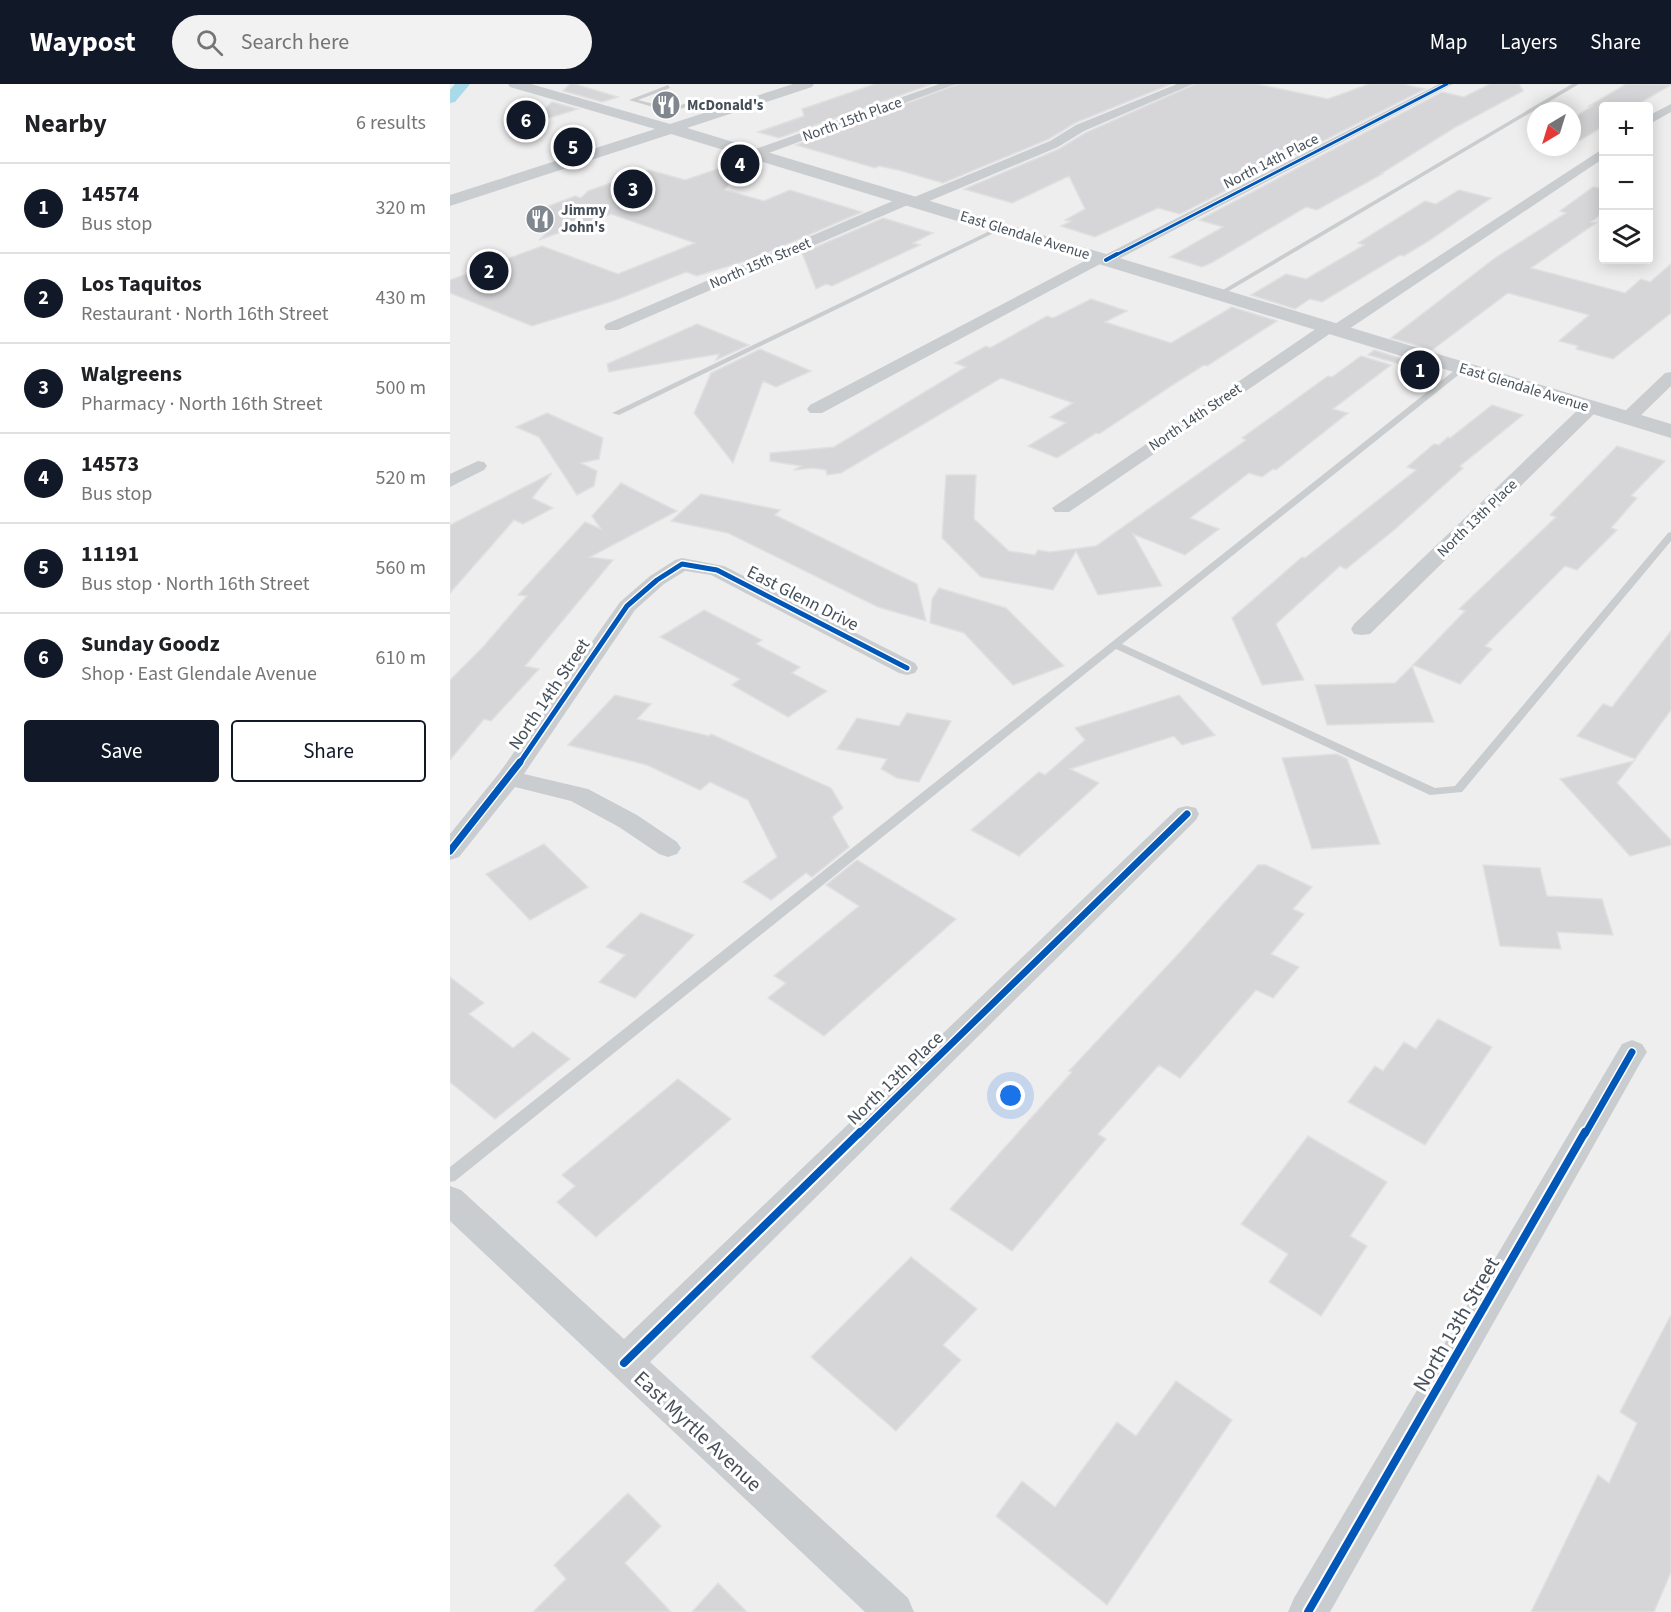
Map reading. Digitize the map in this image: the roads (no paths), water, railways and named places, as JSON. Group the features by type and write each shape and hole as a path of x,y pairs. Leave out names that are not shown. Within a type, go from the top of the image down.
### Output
{"main road":[{"name":"East Glendale Avenue","path":"515,84 671,128 1671,431"},
{"path":"450,201 807,84"}],"street":[{"name":"North 15th Place","path":"754,154 950,84"},
{"name":"North 15th Street","path":"612,327 911,201 1054,144 1080,128 1187,84"},
{"name":"North 14th Place","path":"816,409 1103,259 1447,84"},
{"path":"1653,119 1671,107"},
{"name":"North 14th Street","path":"1062,508 1599,155"},
{"path":"1628,418 1671,377"},
{"name":"North 13th Place","path":"1362,629 1591,407"},
{"path":"450,481 478,466"},
{"name":"North 14th Street","path":"450,851 509,778 627,606 657,580 682,564"},
{"name":"East Glenn Drive","path":"682,564 717,570 907,668"},
{"path":"509,778 579,795 628,821 668,848"},
{"name":"North 13th Place","path":"624,1363 1187,814"},
{"name":"North 13th Street","path":"1308,1612 1632,1052"},
{"name":"East Myrtle Avenue","path":"450,1200 894,1612"}],"lane":[{"path":"1220,294 1576,84"},
{"path":"668,87 632,100 670,110 709,99"},
{"path":"616,413 1000,228"},
{"path":"450,1176 1463,368"},
{"path":"1115,645 1434,792 1458,789 1671,535"}],"waterway":[{"path":"450,99 463,84"}],"place":[{"name":"McDonald's","path":"666,105"},
{"name":"Sunday Goodz","path":"526,120"},
{"name":"11191","path":"573,147"},
{"name":"14573","path":"740,164"},
{"name":"Walgreens","path":"633,189"},
{"name":"Jimmy John's","path":"540,219"},
{"name":"Los Taquitos","path":"489,271"},
{"name":"14574","path":"1420,370"}]}
